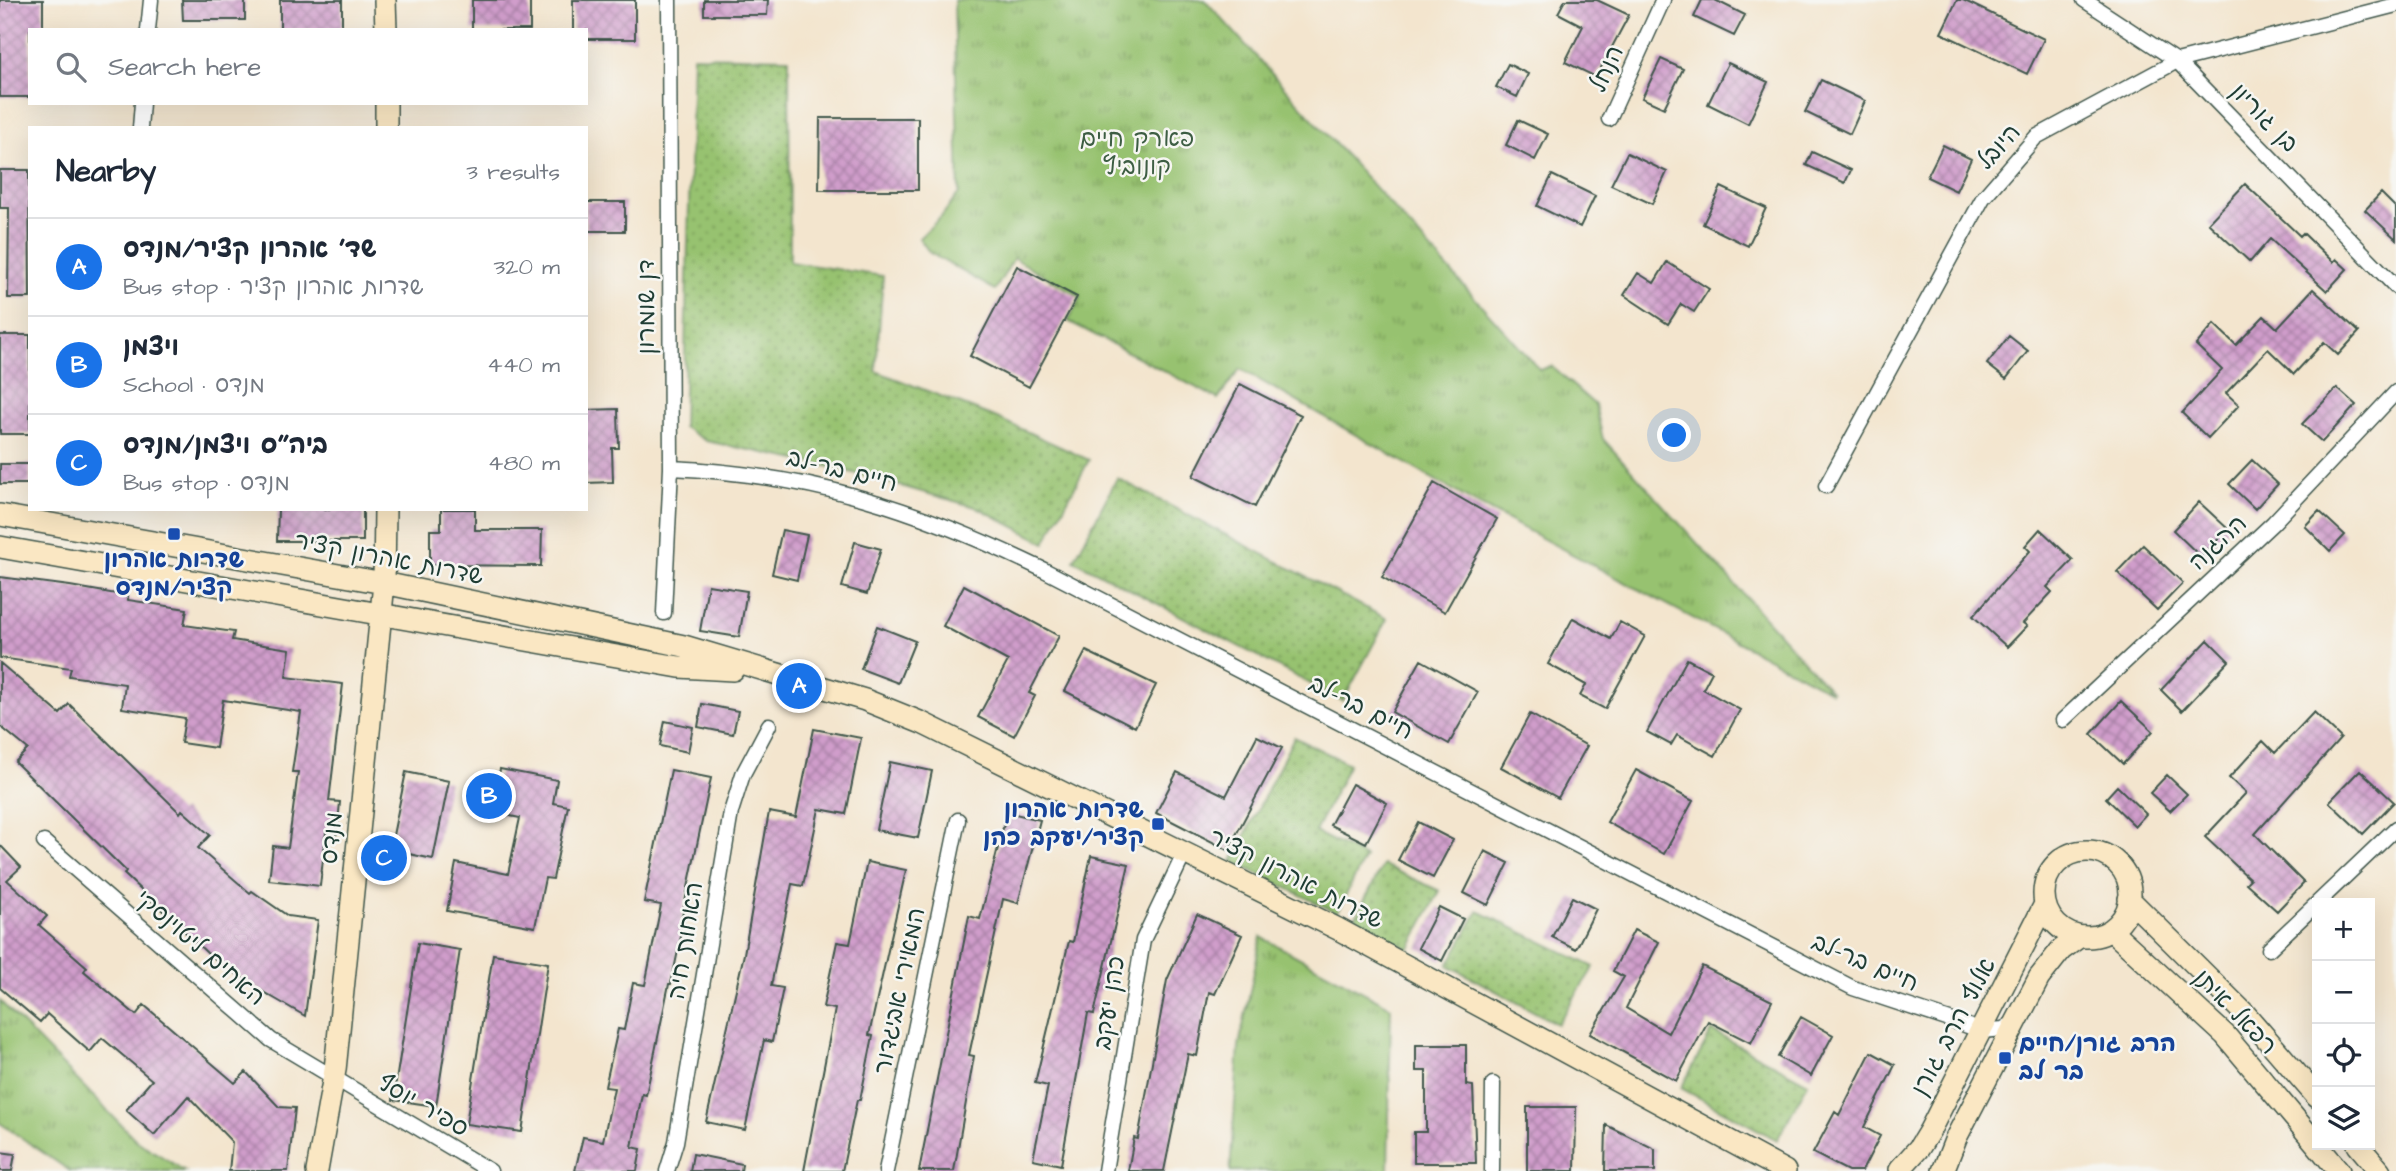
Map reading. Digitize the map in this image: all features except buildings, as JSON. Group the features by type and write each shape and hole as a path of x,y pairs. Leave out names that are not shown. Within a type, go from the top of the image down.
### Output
{"street":[{"path":"148,28 151,0"},
{"path":"386,0 386,28"},
{"name":"דן שומרון","path":"664,613 671,468 669,0"},
{"name":"הנחל","path":"1609,119 1663,0"},
{"name":"בן גוריון","path":"2084,0 2177,61 2396,287"},
{"name":"היובל","path":"1826,486 1983,198 2036,137 2177,61 2396,5"},
{"path":"140,126 142,105"},
{"path":"386,105 386,126"},
{"name":"ההגנה","path":"2063,720 2273,523 2396,392"},
{"name":"חיים בר-לב","path":"671,468 739,471 793,480 898,508 969,534 1044,570 1853,988 1983,1031"},
{"name":"מנדס","path":"317,1171 334,1080 384,583 385,511"},
{"name":"שדרות אהרון קציר","path":"0,515 384,583 684,646 765,673 865,699 910,718 1338,929 1785,1171"},
{"name":"שדרות אהרון קציר","path":"0,547 679,667 765,673"},
{"name":"האחות חיה","path":"667,1171 676,1142 731,812 743,774 769,725"},
{"name":"המאירי אביגדור","path":"886,1171 958,820"},
{"path":"2269,948 2396,828"},
{"name":"האחים ליטוינסקי","path":"44,842 271,1040 334,1080"},
{"name":"כהן יעקב","path":"1105,1171 1143,940 1185,852"},
{"path":"2081,852 2107,856 2118,864 2129,887 2129,899 2126,911 2111,930 2090,937 2079,937 2053,922 2045,904 2045,883 2049,874 2068,856 2081,852"},
{"name":"רפאל איתן","path":"2129,899 2246,1015 2312,1091"},
{"name":"אלוף הרב גורן","path":"1898,1170 1919,1148 1983,1031 2045,904"},
{"name":"רפאל איתן","path":"2111,930 2225,1035 2339,1171"},
{"path":"1943,1171 1955,1138 2039,978 2061,950 2079,937"},
{"path":"1983,1031 2003,1028 2015,1022"},
{"name":"ספיר יוסף","path":"334,1080 490,1171"},
{"path":"1492,1171 1493,1084"},
{"path":"2362,1150 2380,1171"},
{"path":"1898,1170 1919,1166 1931,1171"}],"green space":[{"name":"פארק חיים קונוביץ","path":"954,0 1205,0 1540,370 1551,366 1595,405 1603,439 1832,692 1472,501 1240,369 1218,399 1068,321 1081,297 1014,258 995,290 930,253 919,238 941,217 959,193"},
{"path":"693,56 789,58 790,262 883,276 876,371 997,418 1089,460 1045,543 979,508 836,468 706,441 683,427"},
{"path":"1117,478 1387,619 1343,701 1074,560"},
{"path":"1294,737 1349,764 1315,832 1365,857 1337,913 1232,861"},
{"path":"1383,865 1440,891 1409,949 1354,920"},
{"path":"1478,911 1594,967 1557,1024 1448,965"},
{"path":"1261,937 1391,1007 1388,1171 1230,1171 1239,1046"},
{"path":"0,1001 137,1141 185,1171 70,1171 0,1123"},
{"path":"1712,1031 1808,1083 1777,1140 1681,1088"}],"place":[{"name":"שדרות אהרון קציר/מנדס","path":"174,534"},
{"name":"שד׳ אהרון קציר/מנדס","path":"799,686"},
{"name":"ויצמן","path":"489,796"},
{"name":"שדרות אהרון קציר/יעקב כהן","path":"1158,824"},
{"name":"ביה״ס ויצמן/מנדס","path":"384,858"},
{"name":"הרב גורן/חיים בר לב","path":"2005,1058"}]}
